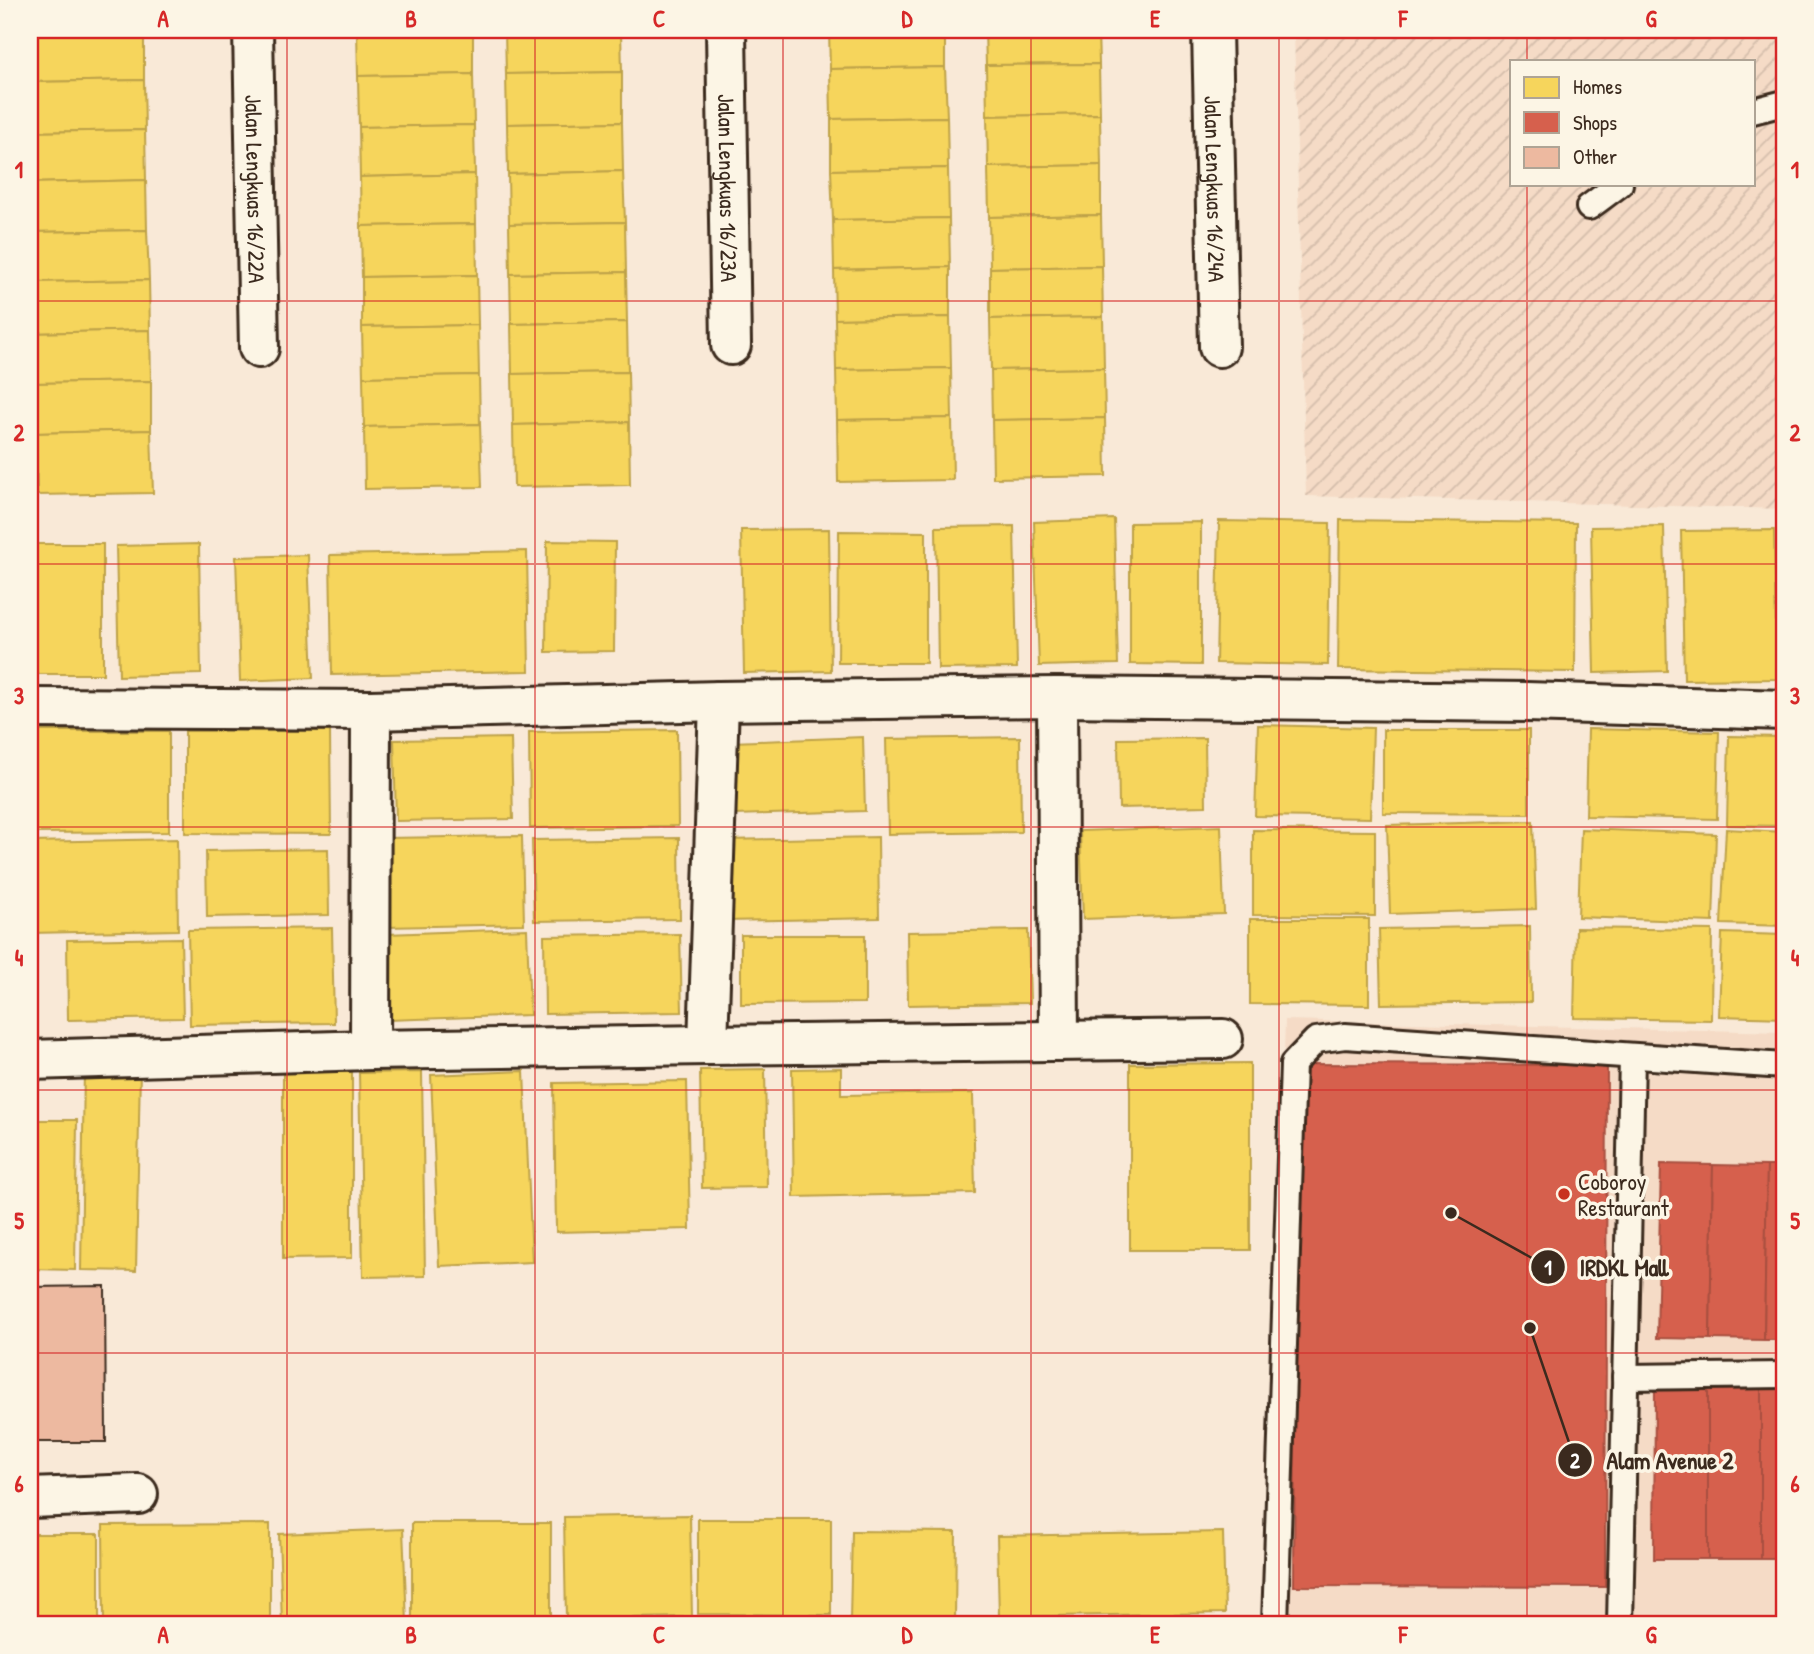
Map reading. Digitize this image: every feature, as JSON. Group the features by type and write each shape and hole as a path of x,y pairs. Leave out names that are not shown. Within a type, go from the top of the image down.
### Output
{"street":[{"name":"Jalan Lengkuas 16/22A","path":"253,30 259,348"},
{"name":"Jalan Lengkuas 16/23A","path":"726,30 731,345"},
{"name":"Jalan Lengkuas 16/24A","path":"1212,30 1219,348"},
{"path":"1057,697 1059,1041"},
{"path":"30,708 371,710 719,701 1057,697 1527,702 1784,710"},
{"path":"708,1045 719,701"},
{"path":"370,1051 371,710"},
{"path":"30,1060 708,1045 1223,1039"},
{"path":"30,1498 138,1494"}],"lane":[{"path":"1755,110 1784,103"},
{"path":"1589,207 1617,186"},
{"path":"1275,1624 1293,1065 1316,1040 1345,1036 1784,1066"},
{"path":"1620,1624 1632,1057"},
{"path":"1625,1377 1784,1375"}],"shaded area":[{"path":"1294,30 1784,30 1784,509 1306,496"},
{"path":"1285,1020 1784,1032 1784,1624 1267,1624"}],"building: Homes":[{"path":"30,30 144,30 30,32"},
{"path":"144,30 144,80 30,82 30,32"},
{"path":"357,30 473,30 473,74 358,76"},
{"path":"505,30 621,30 622,72 506,74"},
{"path":"829,30 945,30 945,67 830,69"},
{"path":"985,30 1098,30 1099,64 986,65"},
{"path":"1099,64 1100,114 987,116 986,65"},
{"path":"945,67 947,117 831,119 830,69"},
{"path":"622,72 622,122 507,124 506,74"},
{"path":"473,74 474,125 359,127 358,76"},
{"path":"144,80 145,130 30,132 30,82"},
{"path":"1100,114 1101,165 988,167 987,116"},
{"path":"947,117 948,168 831,170 831,119"},
{"path":"622,122 623,171 508,174 507,124"},
{"path":"474,125 475,174 360,177 359,127"},
{"path":"145,130 146,180 31,183 30,132"},
{"path":"1101,165 1101,215 989,217 988,167"},
{"path":"948,168 949,218 833,220 831,170"},
{"path":"623,171 625,222 509,224 508,174"},
{"path":"475,174 476,224 361,226 360,177"},
{"path":"146,180 147,230 32,232 31,183"},
{"path":"1101,215 1102,266 990,268 989,217"},
{"path":"949,218 950,267 834,270 833,220"},
{"path":"625,222 626,272 510,274 509,224"},
{"path":"476,224 477,275 362,277 361,226"},
{"path":"147,230 149,280 33,282 32,232"},
{"path":"1102,266 1103,317 990,319 990,268"},
{"path":"950,267 950,317 835,319 834,270"},
{"path":"626,272 627,322 511,324 510,274"},
{"path":"477,275 478,325 362,327 362,277"},
{"path":"149,280 150,330 34,333 33,282"},
{"path":"950,317 951,368 836,370 835,319"},
{"path":"1103,317 1104,368 991,370 990,319"},
{"path":"627,322 628,372 512,374 511,324"},
{"path":"478,325 479,375 363,377 362,327"},
{"path":"150,330 151,381 35,383 34,333"},
{"path":"951,368 952,418 837,420 836,370"},
{"path":"1104,368 1105,418 992,420 991,370"},
{"path":"628,372 629,422 513,425 512,374"},
{"path":"479,375 480,424 364,427 363,377"},
{"path":"151,381 151,430 36,433 35,383"},
{"path":"952,418 953,480 838,482 837,420"},
{"path":"1105,418 1106,476 993,478 992,420"},
{"path":"629,422 630,485 514,487 513,425"},
{"path":"480,424 482,487 365,489 364,427"},
{"path":"151,430 153,493 37,495 36,433"},
{"path":"1114,519 1118,664 1039,666 1034,522"},
{"path":"1340,520 1576,523 1575,672 1338,669"},
{"path":"1219,521 1330,523 1328,665 1216,663"},
{"path":"1201,522 1201,665 1130,664 1130,523"},
{"path":"1014,526 1017,668 938,669 936,527"},
{"path":"1664,526 1667,671 1594,673 1591,527"},
{"path":"829,529 831,671 744,673 741,530"},
{"path":"1774,530 1777,679 1684,680 1681,531"},
{"path":"839,531 926,532 926,663 838,663"},
{"path":"547,541 615,542 614,651 546,652"},
{"path":"1779,541 1784,541 1784,678 1781,679"},
{"path":"30,544 103,544 103,674 30,674"},
{"path":"199,544 201,674 119,676 116,546"},
{"path":"527,551 529,671 332,675 330,555"},
{"path":"308,555 313,678 240,681 236,557"},
{"path":"1258,725 1373,728 1370,818 1255,816"},
{"path":"1588,729 1719,732 1717,819 1586,816"},
{"path":"677,730 678,826 530,828 529,732"},
{"path":"1383,730 1529,730 1529,814 1383,813"},
{"path":"30,731 169,731 169,832 30,833"},
{"path":"185,731 330,731 331,834 185,833"},
{"path":"1729,736 1784,737 1784,826 1727,825"},
{"path":"863,737 865,811 734,815 731,742"},
{"path":"1020,737 1021,832 888,834 886,739"},
{"path":"511,738 513,819 396,821 394,740"},
{"path":"1205,738 1206,806 1119,808 1118,739"},
{"path":"1533,821 1536,909 1390,914 1387,825"},
{"path":"1221,826 1224,914 1083,919 1080,831"},
{"path":"1581,829 1716,834 1713,922 1578,917"},
{"path":"1726,829 1784,832 1784,926 1721,924"},
{"path":"1253,830 1375,831 1375,916 1253,915"},
{"path":"522,836 524,924 386,927 384,838"},
{"path":"878,837 879,918 726,921 725,840"},
{"path":"679,838 680,919 534,921 532,840"},
{"path":"177,839 178,930 30,933 30,842"},
{"path":"328,849 329,915 207,917 206,851"},
{"path":"1250,919 1369,919 1369,1005 1250,1004"},
{"path":"1530,926 1531,1002 1381,1004 1379,929"},
{"path":"332,928 334,1023 190,1025 188,930"},
{"path":"1576,928 1712,930 1711,1020 1574,1018"},
{"path":"527,929 530,1015 388,1020 386,934"},
{"path":"1028,930 1030,1003 908,1005 907,932"},
{"path":"1722,933 1784,935 1784,1018 1719,1016"},
{"path":"680,934 682,1012 545,1014 544,936"},
{"path":"741,935 865,935 865,1003 741,1004"},
{"path":"181,938 183,1018 68,1020 67,940"},
{"path":"1250,1063 1250,1250 1130,1250 1130,1064"},
{"path":"841,1068 841,1095 973,1093 975,1193 794,1197 792,1069"},
{"path":"84,1069 140,1070 136,1271 81,1270"},
{"path":"765,1069 767,1187 702,1188 700,1070"},
{"path":"524,1071 532,1262 439,1266 431,1075"},
{"path":"283,1072 352,1072 352,1258 283,1259"},
{"path":"422,1072 425,1276 363,1277 359,1073"},
{"path":"687,1081 690,1229 556,1232 554,1083"},
{"path":"30,1120 77,1120 75,1270 30,1269"},
{"path":"690,1515 692,1617 566,1619 564,1517"},
{"path":"698,1519 831,1519 831,1615 698,1614"},
{"path":"412,1523 551,1523 551,1622 412,1622"},
{"path":"270,1524 270,1624 104,1624 103,1525"},
{"path":"403,1529 407,1623 282,1624 279,1534"},
{"path":"852,1531 956,1532 955,1621 850,1620"},
{"path":"1223,1532 1225,1613 999,1617 997,1536"},
{"path":"30,1534 99,1534 99,1623 30,1622"}],"building: Shops":[{"path":"1297,1064 1607,1065 1605,1587 1294,1586"},
{"path":"1661,1164 1713,1165 1710,1339 1657,1338"},
{"path":"1713,1165 1767,1166 1764,1340 1710,1339"},
{"path":"1767,1166 1784,1166 1784,1340 1764,1340"},
{"path":"1655,1384 1708,1384 1708,1559 1654,1559"},
{"path":"1708,1384 1761,1385 1761,1559 1708,1559"},
{"path":"1761,1385 1784,1385 1784,1559 1761,1559"}],"building: Other":[{"path":"105,1286 106,1442 30,1442 30,1287"}],"place":[{"name":"Coboroy Restaurant","path":"1564,1194"},
{"name":"IRDKL Mall","path":"1451,1213"},
{"name":"Alam Avenue 2","path":"1530,1328"}]}
